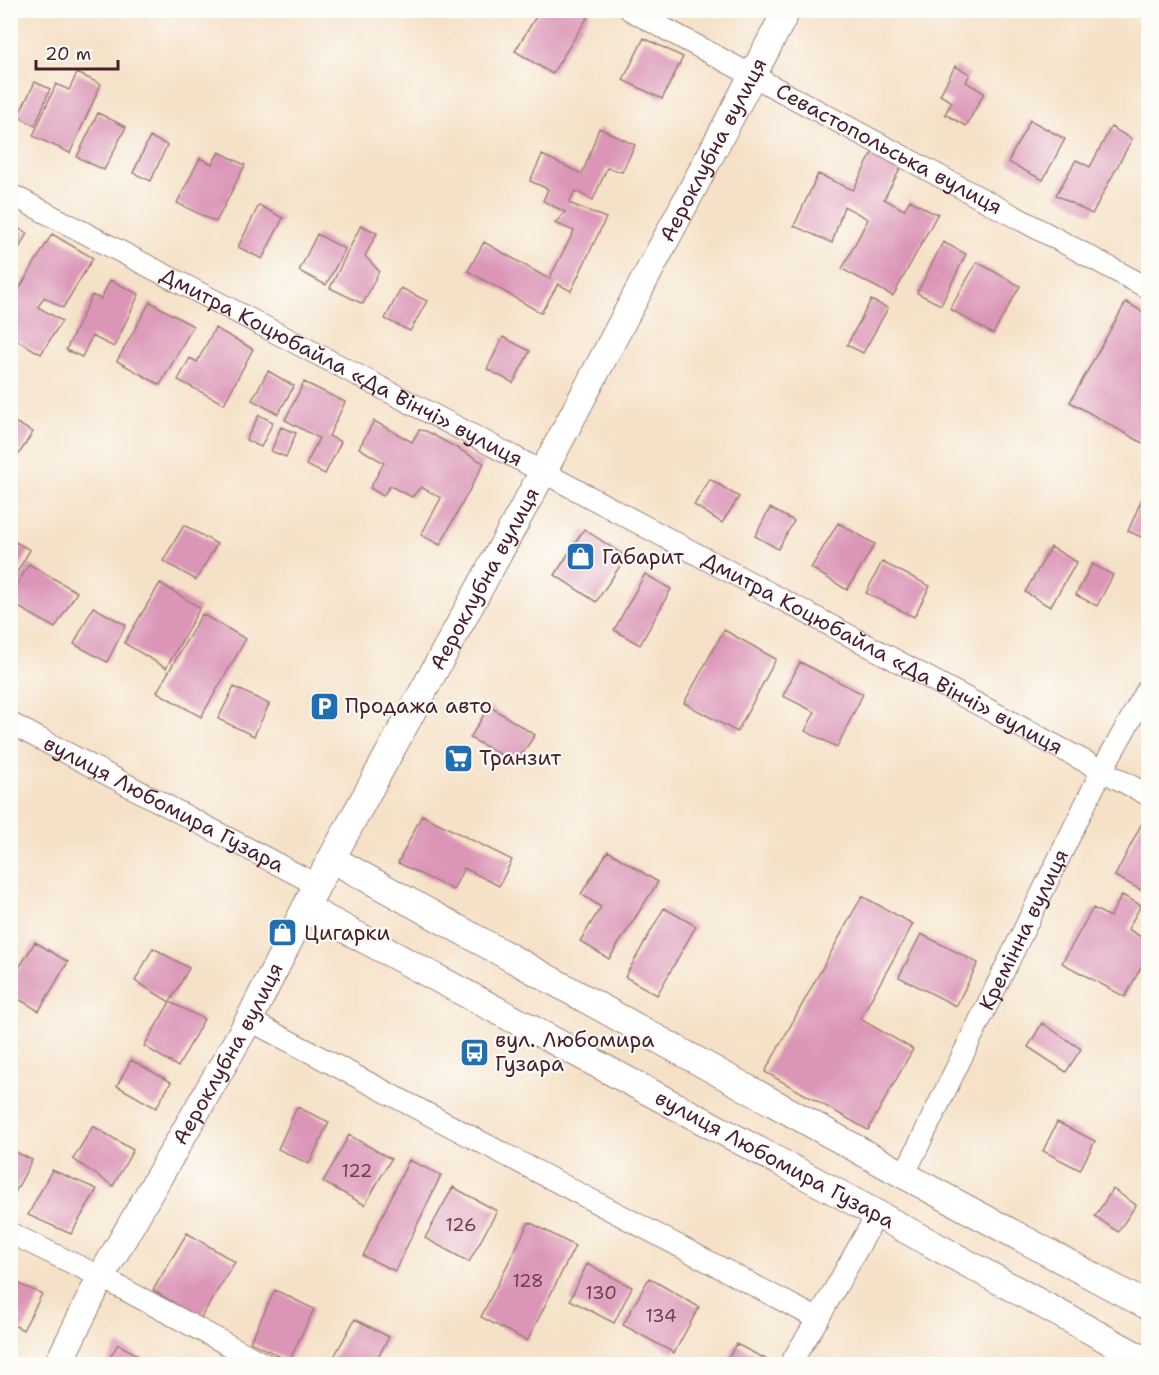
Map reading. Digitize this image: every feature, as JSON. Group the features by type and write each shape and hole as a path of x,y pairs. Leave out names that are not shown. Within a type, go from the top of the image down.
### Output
{"street":[{"name":"Севастопольська вулиця","path":"630,10 1149,288"},
{"name":"Аероклубна вулиця","path":"58,1365 101,1277 249,1020 311,897 543,472 787,10"},
{"name":"Дмитра Коцюбайла «Да Вінчі» вулиця","path":"10,194 543,472 1149,795"},
{"name":"Кремінна вулиця","path":"904,1175 1102,770 1149,687"},
{"name":"вулиця Любомира Гузара","path":"10,723 311,897 877,1214 1149,1362"},
{"path":"332,859 904,1175 1149,1306"},
{"path":"249,1020 818,1319"},
{"path":"790,1365 877,1214"},
{"path":"10,1233 101,1277 264,1365"}],"building":[{"path":"540,10 589,10 591,12 552,74 515,51"},
{"path":"644,38 683,57 662,99 623,80"},
{"path":"955,66 970,74 966,82 984,93 966,126 945,114 952,102 940,95"},
{"path":"77,73 101,84 70,153 33,136 56,84 69,90"},
{"path":"35,82 50,89 35,126 18,116"},
{"path":"98,113 126,127 104,170 77,157"},
{"path":"1030,120 1065,139 1043,180 1008,162"},
{"path":"1111,127 1132,139 1092,214 1056,195 1076,160 1090,167"},
{"path":"599,128 635,145 622,172 607,168 593,200 575,191 569,203 606,218 571,291 558,284 541,313 468,271 484,242 549,279 574,231 555,223 565,212 543,201 548,189 530,181 542,155 582,174"},
{"path":"150,137 167,145 151,181 133,173"},
{"path":"878,142 906,158 884,199 904,210 910,200 931,212 938,213 893,296 842,269 868,219 844,206 832,243 794,226 818,174 853,190"},
{"path":"219,152 245,165 216,222 177,203 200,158 212,164"},
{"path":"259,205 283,218 262,259 238,247"},
{"path":"10,224 27,233 10,265"},
{"path":"361,225 377,233 365,256 379,271 363,304 330,288"},
{"path":"52,234 93,258 63,308 44,297 38,307 62,321 41,354 17,340 10,351 10,304"},
{"path":"317,234 345,249 326,285 299,271"},
{"path":"943,242 966,254 941,305 917,293"},
{"path":"977,262 1020,286 993,334 950,309"},
{"path":"110,280 139,294 114,347 92,336 82,357 66,350 92,295 101,299"},
{"path":"401,288 427,301 410,331 385,319"},
{"path":"871,300 888,308 863,353 847,345"},
{"path":"150,302 193,326 160,385 117,361"},
{"path":"1126,302 1148,315 1148,436 1144,444 1070,402"},
{"path":"215,328 253,349 224,404 178,380 190,358 197,362"},
{"path":"503,337 530,351 513,383 487,369"},
{"path":"268,371 294,386 278,414 252,400"},
{"path":"304,382 345,402 329,436 341,442 325,474 306,465 319,438 285,420"},
{"path":"259,415 273,422 261,447 246,440"},
{"path":"11,420 33,432 10,468 10,422"},
{"path":"374,421 412,442 419,430 426,431 484,463 440,545 421,535 441,498 421,487 412,497 390,486 383,496 370,488 384,463 359,448"},
{"path":"281,427 296,433 286,457 271,451"},
{"path":"710,479 739,497 722,523 694,505"},
{"path":"1148,485 1148,540 1128,531"},
{"path":"770,508 794,521 778,549 755,536"},
{"path":"838,523 875,544 847,590 811,568"},
{"path":"184,525 217,544 196,580 163,561"},
{"path":"584,529 626,557 596,602 555,575"},
{"path":"10,539 30,550 10,584"},
{"path":"1051,547 1077,562 1050,607 1025,592"},
{"path":"882,562 930,586 914,617 866,593"},
{"path":"29,564 77,592 55,628 10,602 10,596"},
{"path":"1092,564 1113,575 1097,606 1076,595"},
{"path":"645,574 671,589 640,645 614,630"},
{"path":"160,583 200,608 166,668 124,643"},
{"path":"93,607 126,625 107,662 74,644"},
{"path":"202,614 246,639 201,717 157,692"},
{"path":"724,630 776,659 737,732 684,703"},
{"path":"800,662 863,694 837,747 805,731 815,712 783,696"},
{"path":"234,687 269,704 254,736 218,719"},
{"path":"489,706 535,735 516,763 470,738"},
{"path":"422,815 512,860 499,886 464,868 453,890 398,863"},
{"path":"1143,821 1148,824 1148,894 1115,876"},
{"path":"608,851 658,882 609,959 580,941 601,907 581,894"},
{"path":"1122,895 1141,905 1128,929 1148,941 1148,954 1125,997 1062,963 1093,908 1110,917"},
{"path":"862,896 913,924 860,1019 913,1049 868,1130 765,1072"},
{"path":"664,908 696,926 657,995 625,977"},
{"path":"921,934 978,963 956,1006 899,977"},
{"path":"35,942 68,962 39,1011 10,994 10,982"},
{"path":"153,948 189,968 170,1002 135,981"},
{"path":"170,1002 204,1019 178,1067 144,1046"},
{"path":"1042,1023 1081,1049 1066,1072 1028,1047"},
{"path":"131,1060 171,1082 156,1108 117,1086"},
{"path":"297,1107 329,1122 309,1164 278,1149"},
{"path":"1057,1122 1095,1141 1080,1170 1043,1151"},
{"path":"93,1126 133,1150 113,1186 73,1159"},
{"path":"349,1135 391,1159 365,1205 323,1182"},
{"path":"10,1149 32,1160 10,1202"},
{"path":"409,1160 441,1175 395,1271 363,1256"},
{"path":"52,1170 97,1189 71,1234 28,1215"},
{"path":"453,1187 497,1211 469,1262 425,1238"},
{"path":"1113,1189 1136,1205 1118,1232 1095,1216"},
{"path":"529,1222 575,1246 527,1341 481,1317"},
{"path":"187,1233 235,1262 200,1319 153,1290"},
{"path":"587,1264 632,1287 614,1323 570,1300"},
{"path":"649,1278 699,1307 674,1353 623,1325"},
{"path":"10,1280 42,1294 23,1330 10,1323"},
{"path":"275,1290 314,1309 289,1361 250,1342"},
{"path":"355,1319 389,1337 374,1364 330,1364"},
{"path":"118,1344 139,1356 135,1364 106,1364"},
{"path":"736,1344 766,1359 763,1364 725,1364"}],"place":[{"name":"Габарит","path":"581,557"},
{"name":"Продажа авто","path":"324,706"},
{"name":"Транзит","path":"458,758"},
{"name":"Цигарки","path":"283,933"},
{"name":"вул. Любомира Гузара","path":"474,1052"}]}
